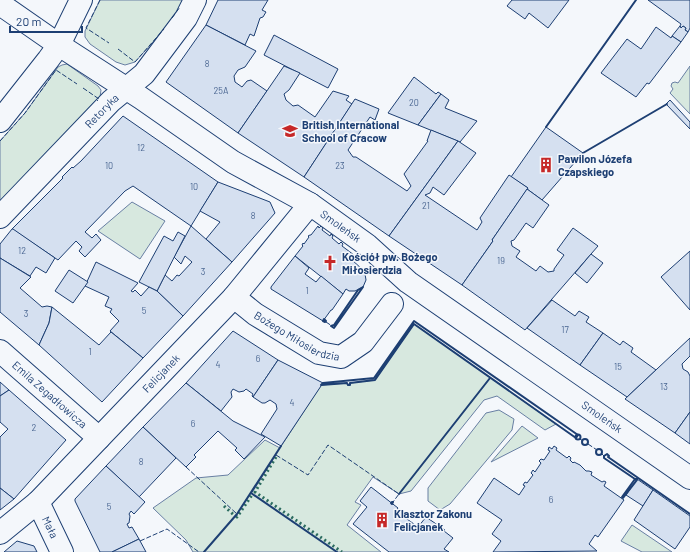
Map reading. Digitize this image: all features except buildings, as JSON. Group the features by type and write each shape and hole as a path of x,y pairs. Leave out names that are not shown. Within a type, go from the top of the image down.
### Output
{"street":[{"path":"0,121 59,45 81,0"},
{"name":"Retoryka","path":"0,217 110,101 144,74 186,18 196,0"},
{"name":"Smoleńsk","path":"0,4 233,162 310,204 367,244 408,282 690,478"},
{"name":"Felicjanek","path":"0,533 38,502 234,297 310,204"},
{"name":"Bożego Miłosierdzia","path":"234,297 255,314 319,353 341,357 363,342 392,304"},
{"name":"Emila Zegadłowicza","path":"0,351 99,438"},
{"name":"Mała","path":"38,502 62,552"}],"shaded area":[{"path":"100,0 185,0 172,19 135,62 125,65 116,62 90,44 85,37 85,31"},
{"path":"67,64 98,86 101,90 100,97 0,203 0,141 25,113 58,67"},
{"path":"690,66 690,114 670,93 673,89 671,86 672,83 678,83"},
{"path":"132,202 165,221 140,259 98,231"},
{"path":"414,324 556,424 545,430 497,396 484,400 411,491 399,494 373,477 355,502 361,505 347,525 381,552 193,552 186,540 153,508 196,478 228,475 265,440 280,448 321,385 347,383 350,385 350,383 375,380"},
{"path":"499,410 514,419 512,430 450,504 440,510 428,501 428,488 486,413"},
{"path":"522,426 538,438 491,462"},
{"path":"632,525 672,552 642,552 621,541"}],"hedge":[{"path":"276,457 255,492 342,552"},
{"path":"236,516 237,517 252,495"},
{"path":"224,506 235,516"}],"fence":[{"path":"100,0 86,28 109,43"},
{"path":"172,18 180,7"},
{"path":"118,49 135,62 164,29"},
{"path":"0,141 25,113 56,70 77,84"},
{"path":"83,88 99,99 97,101"},
{"path":"326,322 332,326"},
{"path":"588,444 597,450"},
{"path":"276,455 308,475 328,445 399,494 393,502"},
{"path":"186,467 237,514"},
{"path":"140,541 167,529 199,552"}],"wall":[{"path":"546,127 636,0"},
{"path":"583,153 667,104"},
{"path":"363,287 334,328 331,326 334,325 358,290 363,287"},
{"path":"324,319 326,321 325,322 323,321 324,319"},
{"path":"414,321 578,435 576,438 414,324 375,380 350,383 350,385 347,383 321,385 323,383 374,378 414,321"},
{"path":"399,494 490,378"},
{"path":"576,435 580,435 580,437 580,439 576,439 576,435"},
{"path":"585,439 588,442 585,445 582,442 585,439"},
{"path":"204,552 237,514 281,446 251,493 337,552"},
{"path":"599,449 602,452 599,455 596,452 599,449"},
{"path":"637,479 604,458 604,456 607,454 609,456 608,457 690,514"},
{"path":"635,479 637,480 623,498 622,497 635,479"},
{"path":"392,502 393,502 392,504 391,503 392,502"}],"place":[{"name":"British International School of Cracow","path":"290,131"},
{"name":"Pawilon Józefa Czapskiego","path":"546,165"},
{"name":"Kościół pw. Bożego Miłosierdzia","path":"330,263"},
{"name":"Klasztor Zakonu Felicjanek","path":"382,520"}]}
